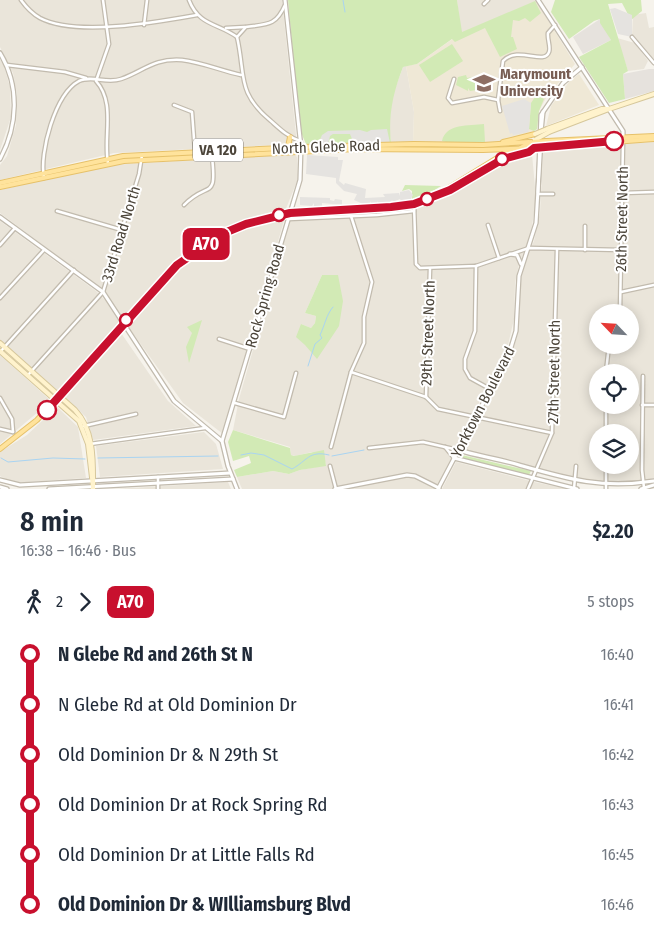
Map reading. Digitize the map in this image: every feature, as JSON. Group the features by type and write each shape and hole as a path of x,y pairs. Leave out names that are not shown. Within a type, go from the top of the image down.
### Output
{"main road":[{"path":"497,145 548,130 602,108 609,109 654,94"},
{"path":"0,449 17,437 57,398 177,265 198,249 234,229 290,213 414,204 456,187 548,130"},
{"path":"439,194 535,134"},
{"path":"288,147 290,138"},
{"name":"North Glebe Road","path":"0,187 108,161 195,153 414,144 497,145 533,141 654,138"},
{"name":"North Glebe Road","path":"212,153 288,147 301,149 534,148 623,139"},
{"path":"503,159 529,152 534,148"},
{"name":"North Glebe Road","path":"0,183 43,176"},
{"path":"0,344 30,374"},
{"path":"0,351 80,416 89,444 93,488"}],"street":[{"path":"21,0 39,18 68,26 144,25 197,15"},
{"path":"96,81 109,44 103,0"},
{"path":"144,25 147,0"},
{"path":"189,0 197,15 208,23 226,28 272,23 280,17 286,5"},
{"name":"Rock Spring Road","path":"222,441 300,180 301,149 285,0"},
{"path":"484,4 488,0"},
{"name":"26th Street North","path":"538,0 623,131 620,304"},
{"path":"280,17 286,16"},
{"path":"500,111 498,100 503,61 509,56 518,53 540,58 546,56 549,51 548,33 555,25"},
{"path":"237,37 246,27"},
{"path":"226,28 237,37 241,75 245,90 252,103 290,138 300,141"},
{"path":"632,37 654,64"},
{"path":"0,53 7,65 12,84 14,114 7,145 0,159"},
{"path":"7,65 70,73 87,79 109,82 121,79 142,67 168,61 183,60 241,75"},
{"name":"Yorktown Boulevard","path":"439,489 515,338 521,267 536,223 543,112 548,102 563,83 582,67"},
{"path":"43,176 41,158 52,120 78,82 87,79"},
{"path":"454,79 448,93 448,98 452,102 484,97 498,100"},
{"path":"96,81 100,86 107,109 108,161"},
{"path":"174,105 192,112 195,153"},
{"path":"184,205 213,186 215,179 212,153"},
{"name":"33rd Road North","path":"30,374 102,292 122,230 142,157"},
{"path":"623,193 654,192"},
{"path":"538,194 553,194"},
{"name":"29th Street North","path":"414,204 417,267 430,269 426,397"},
{"path":"287,219 352,216 414,210"},
{"path":"57,211 122,230"},
{"path":"330,447 350,372 364,343 364,317 372,282 352,216"},
{"path":"0,217 102,292 174,402 222,441 230,473 237,489"},
{"path":"488,225 499,258"},
{"path":"585,226 585,250"},
{"path":"0,245 15,228"},
{"path":"430,269 476,266 529,248 621,250"},
{"path":"0,298 44,250"},
{"name":"27th Street North","path":"528,489 538,471 552,433 557,250"},
{"path":"510,254 519,257 521,267"},
{"path":"476,266 475,331 464,364 470,378 491,389"},
{"path":"0,351 74,270"},
{"path":"620,293 654,285"},
{"path":"219,339 250,349"},
{"path":"235,402 284,416 296,372"},
{"path":"350,372 426,397 438,409 552,433"},
{"path":"643,376 643,487"},
{"path":"0,398 12,419 13,432 17,437"},
{"path":"642,404 654,404"},
{"path":"84,426 136,414"},
{"path":"89,444 205,428"},
{"path":"0,429 13,432"},
{"path":"369,448 411,442 432,443 538,471 575,488"},
{"path":"445,447 454,458 575,488 643,487 654,483"},
{"path":"330,466 336,489 407,475 415,476 439,489"},
{"path":"575,488 576,466"},
{"path":"0,480 20,485 230,473"},
{"path":"606,474 606,488"},
{"path":"158,476 158,489"},
{"path":"49,489 232,479"},
{"path":"0,487 7,489"}],"shaded area":[{"path":"0,0 282,0 297,144 114,153 0,180 0,165 7,156 16,125 17,94 13,73 0,47"},
{"path":"457,0 539,0 461,33"},
{"name":"Marymount University","path":"536,1 575,64 547,96 539,111 537,129 528,135 494,143 413,142 414,112 406,66 417,64 461,33"},
{"path":"615,8 632,15 632,37 618,34 610,9"},
{"path":"646,13 649,28 654,27 654,62 632,37 633,15"},
{"path":"600,19 611,40 583,54 573,37"},
{"path":"617,38 635,43 648,61 644,69 628,71"},
{"path":"0,59 10,87 11,117 0,150"},
{"path":"406,66 414,112 413,142 391,143 389,127 392,97 403,67"},
{"path":"654,69 654,91 625,99 623,74"},
{"name":"Marymount University","path":"579,74 599,105 546,126 551,106 569,82"},
{"path":"524,99 531,103 528,132 510,134 502,106"},
{"path":"387,129 390,143 354,144 350,134 333,134 330,136 328,144 318,144 322,135 328,131 360,130 367,132"},
{"path":"654,142 654,478 636,484 587,484 526,465 463,449 512,353 518,333 520,280 523,264 534,241 540,213 543,151 577,146"},
{"path":"294,154 297,157 298,179 285,211 253,218 219,231 191,249 165,272 58,392 0,340 0,221 96,291 121,316 106,292 0,213 0,190 111,165"},
{"path":"532,154 536,198 531,233 519,264 515,283 514,319 508,345 436,489 242,489 237,477 273,471 289,474 326,465 325,461 312,452 295,456 291,455 290,447 233,430 239,399 291,216 409,209 457,189 504,162","holes":["322,275 338,275 326,345 320,350 301,324 311,328 315,323 316,316 305,313"]},
{"path":"307,155 338,157 338,160 343,160 339,181 344,185 345,183 366,189 365,198 385,197 383,194 399,193 400,196 400,192 409,190 413,195 411,199 401,201 400,199 393,202 392,200 391,202 378,203 378,201 377,203 371,203 370,201 370,203 363,204 354,200 357,194 344,191 336,183 336,178 306,174"},
{"path":"300,197 330,198 330,200 334,201 335,199 342,200 342,205 322,203 322,206 314,206 314,203 312,206 300,205"},
{"path":"285,217 223,434 183,403 127,325 179,268 198,253 238,231"},
{"path":"121,333 168,401 196,426 93,440 86,417 65,397"},
{"path":"0,355 51,401 0,444"},
{"path":"57,407 78,427 86,478 13,483 0,476 0,452 27,435"},
{"path":"204,432 216,444 223,469 100,477 96,446"},
{"path":"456,462 534,482 568,489 442,489"},
{"path":"228,482 231,489 116,489"}],"green space":[{"path":"288,0 457,0 462,32 535,1 541,13 530,22 525,18 519,21 513,20 511,37 513,37 517,49 500,57 485,28 455,42 452,39 417,64 403,67 392,104 390,123 391,143 306,144 300,130"},
{"path":"555,0 641,0 642,11 631,20 622,3 608,4 628,71 623,74 625,99 609,103 579,57 611,40 600,23 600,19 594,21 569,39 551,12"},
{"path":"452,44 463,61 430,82 419,65"},
{"path":"466,75 467,78 478,76 480,86 484,82 493,84 490,88 470,91 468,88 468,91 456,85 458,77"},
{"path":"538,96 544,99 539,111 537,129 534,131 529,129 531,103"},
{"path":"484,124 485,142 450,143 442,141 444,135 453,128"},
{"path":"405,185 441,186 428,194 412,199 412,191 409,189 402,191"},
{"path":"322,275 338,275 343,301 339,326 317,359 296,337 301,324 311,328 315,323 316,316 305,313"},
{"path":"202,320 189,363 186,347 192,333 187,327"},
{"path":"233,430 290,448 291,455 294,456 324,450 326,466 300,470 289,474 273,471 237,477 234,470 251,463 249,456 233,461 228,442"},
{"path":"462,455 531,471 529,475 461,459"}],"waterway":[{"path":"343,0 345,12"},
{"path":"308,366 315,344 322,338 320,335 333,307"},
{"path":"332,456 364,450"},
{"path":"241,455 251,453 264,455 292,469 312,455 329,455"},
{"path":"98,458 218,456"},
{"path":"1,458 8,462 53,458 85,459"}],"bus line":[{"name":"A70","path":"47,410 177,265 222,234 246,224 290,213 414,204 450,190 503,159 529,152 534,148 614,141"}],"place":[{"name":"Marymount University","path":"484,83"}]}
